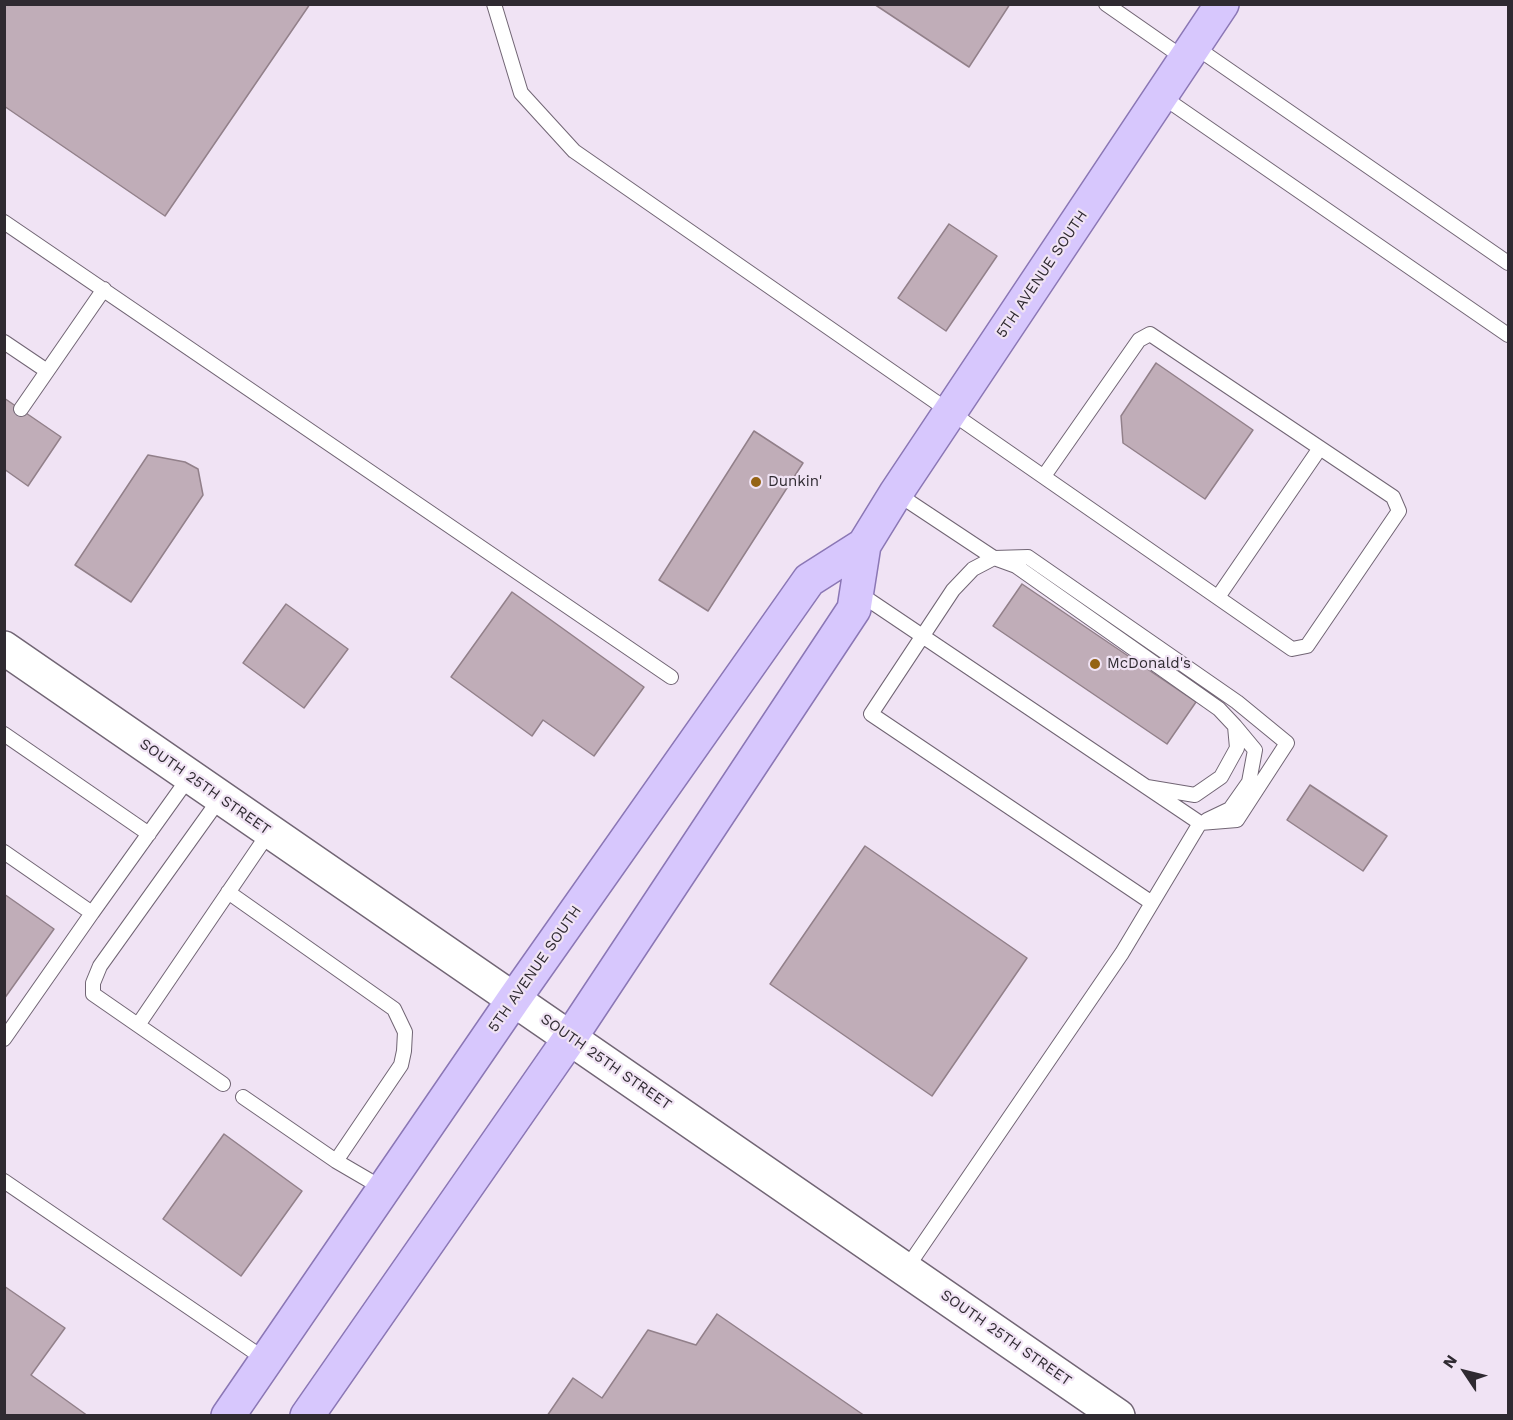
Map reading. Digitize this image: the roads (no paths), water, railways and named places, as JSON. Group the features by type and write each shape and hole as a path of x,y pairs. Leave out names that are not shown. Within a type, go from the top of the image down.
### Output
{"main road":[{"name":"5TH AVENUE SOUTH","path":"307,1416 570,1038 854,609 864,545 896,493 1222,4"},
{"name":"5TH AVENUE SOUTH","path":"228,1416 513,999 809,580 864,545"}],"street":[{"name":"SOUTH 25TH STREET","path":"4,648 1118,1416"}],"lane":[{"path":"494,4 521,93 574,151 951,411 1044,477 1292,649 1307,646 1399,512 1393,497 1150,334 1139,340 1044,477"},
{"path":"1108,5 1189,52 1509,263"},
{"path":"1160,95 1509,335"},
{"path":"4,222 671,677"},
{"path":"21,409 104,289"},
{"path":"4,342 46,371"},
{"path":"1218,597 1320,448"},
{"path":"896,493 994,558 1016,566 1219,709 1255,750 1249,782 1230,809 1200,823 1122,952 906,1269"},
{"path":"857,592 923,635 1200,823 1237,820 1287,743 1236,702 1028,557 994,558 973,569 953,590 923,635 872,714 1152,903"},
{"path":"1147,787 1195,795 1221,777 1237,748 1235,726"},
{"path":"4,734 149,834"},
{"path":"4,1039 190,776"},
{"path":"221,797 100,966 93,983 93,994 224,1084"},
{"path":"138,1025 270,831"},
{"path":"4,852 92,913"},
{"path":"228,892 394,1009 405,1032 401,1065 336,1161"},
{"path":"243,1097 336,1161 384,1189"},
{"path":"4,1181 266,1360"}],"place":[{"name":"Dunkin'","path":"756,482"},
{"name":"McDonald's","path":"1095,664"}]}
